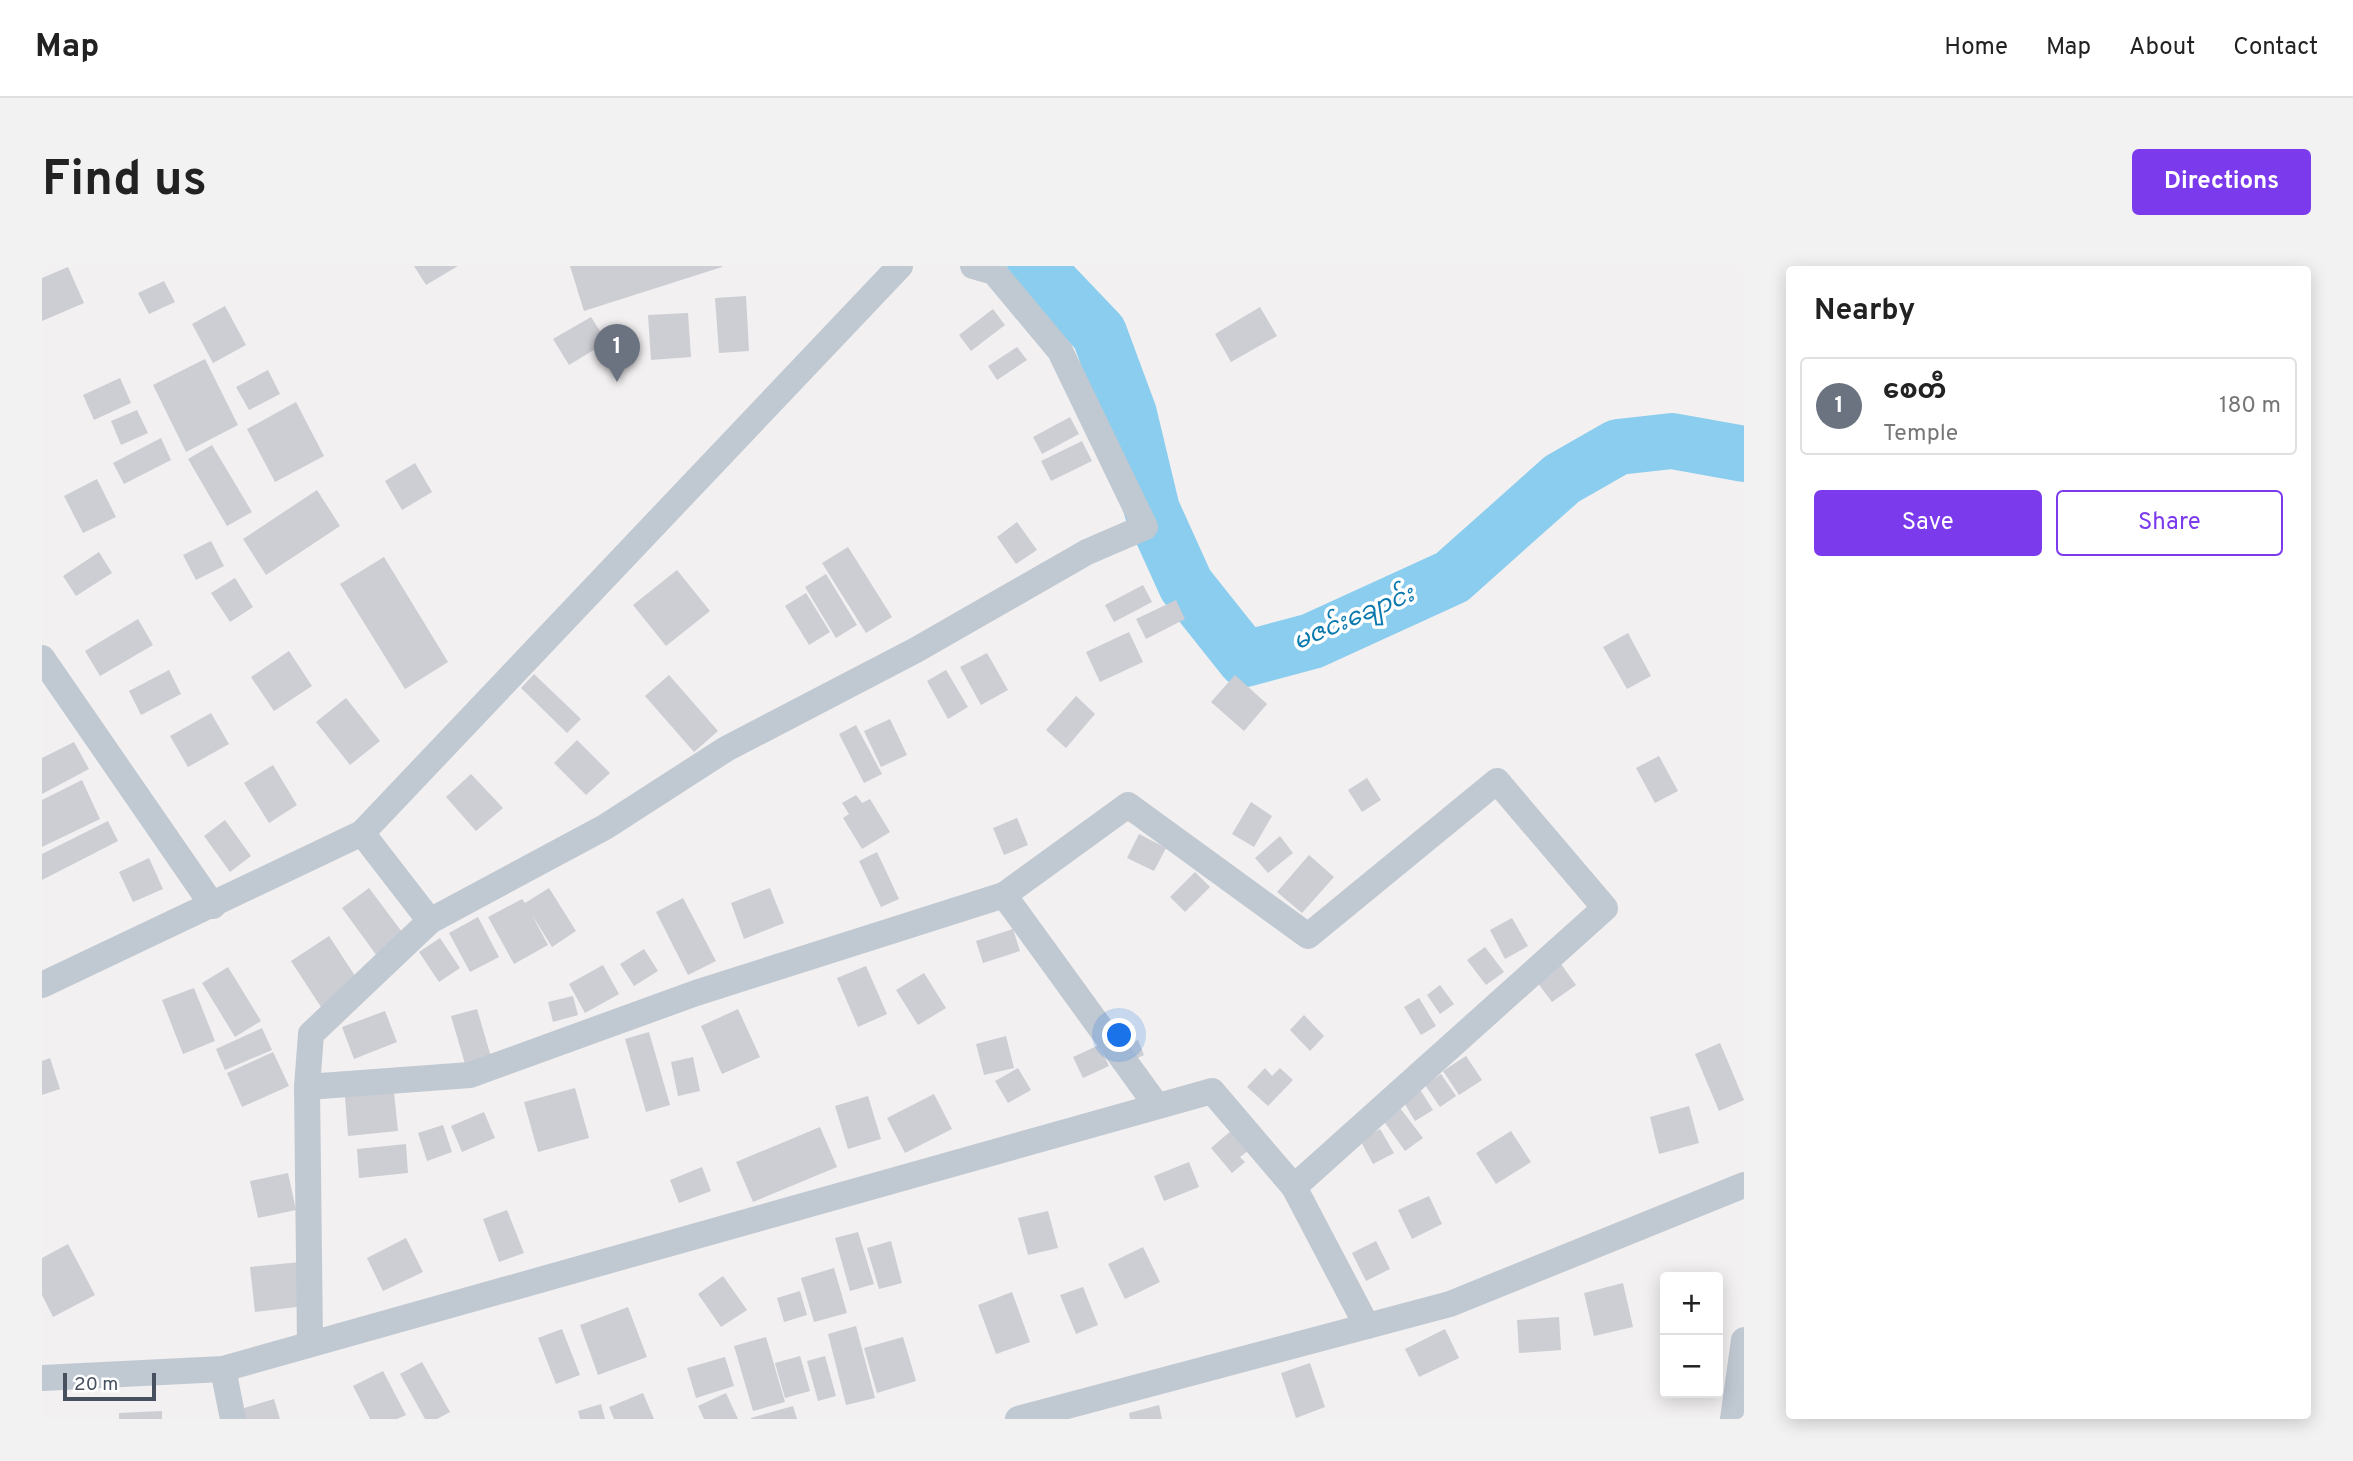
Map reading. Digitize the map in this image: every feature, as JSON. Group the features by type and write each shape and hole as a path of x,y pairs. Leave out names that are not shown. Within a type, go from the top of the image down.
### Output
{"street":[{"path":"42,985 213,906 362,832 900,266"},
{"path":"310,1343 307,1087 311,1034 430,921 605,827 726,749 916,650 1087,552 1144,527 1060,351 994,272 973,266"},
{"path":"42,658 213,906"},
{"path":"307,1087 470,1075 696,993 1004,895 1128,804 1308,936 1497,781 1605,908 1294,1187"},
{"path":"362,832 430,921"},
{"path":"1004,895 1157,1106"},
{"path":"42,1378 223,1369 1212,1091 1294,1187 1367,1326"},
{"path":"1018,1419 1450,1304 1744,1185"},
{"path":"1733,1419 1744,1339"},
{"path":"223,1369 233,1419"}],"building":[{"path":"414,266 458,266 426,285"},
{"path":"570,266 722,266 722,267 584,311"},
{"path":"68,267 84,303 42,321 42,278"},
{"path":"164,281 175,302 149,314 138,293"},
{"path":"746,296 749,351 719,353 715,298"},
{"path":"225,306 246,345 213,363 192,324"},
{"path":"1260,307 1277,336 1231,362 1215,334"},
{"path":"993,309 1005,325 971,351 959,335"},
{"path":"688,313 691,357 651,360 648,315"},
{"path":"591,317 607,342 569,365 553,339"},
{"path":"1017,347 1027,360 997,380 988,366"},
{"path":"205,359 238,425 186,452 153,385"},
{"path":"268,370 280,394 249,410 236,387"},
{"path":"120,378 131,403 94,420 83,395"},
{"path":"296,402 324,456 275,482 247,429"},
{"path":"137,410 148,433 121,445 111,421"},
{"path":"1070,417 1079,434 1042,454 1033,437"},
{"path":"161,438 171,460 124,484 113,463"},
{"path":"1082,441 1092,461 1051,481 1041,461"},
{"path":"212,445 252,512 227,526 188,459"},
{"path":"415,463 432,492 402,510 385,481"},
{"path":"97,479 116,517 83,533 64,496"},
{"path":"317,490 340,526 266,575 243,539"},
{"path":"1017,522 1037,550 1016,564 997,537"},
{"path":"211,541 224,566 196,580 183,555"},
{"path":"848,547 892,617 866,633 822,563"},
{"path":"99,552 112,573 76,596 63,576"},
{"path":"384,557 448,662 405,689 340,584"},
{"path":"677,570 710,611 666,646 633,605"},
{"path":"826,574 857,625 836,638 805,587"},
{"path":"235,578 253,607 230,622 211,593"},
{"path":"1143,585 1152,602 1114,622 1105,605"},
{"path":"806,593 830,632 809,645 785,606"},
{"path":"1176,600 1185,619 1146,639 1136,619"},
{"path":"138,619 153,645 100,676 85,651"},
{"path":"1129,632 1143,662 1100,682 1086,652"},
{"path":"1628,633 1651,676 1627,689 1603,647"},
{"path":"289,651 312,686 274,711 251,677"},
{"path":"987,653 1008,690 981,705 960,667"},
{"path":"169,670 181,694 141,715 129,691"},
{"path":"946,670 968,707 948,719 927,681"},
{"path":"534,674 581,719 567,733 521,688"},
{"path":"669,675 718,731 694,752 645,696"},
{"path":"1235,675 1267,704 1244,731 1211,702"},
{"path":"1076,696 1095,714 1066,748 1046,730"},
{"path":"346,698 380,741 350,765 316,722"},
{"path":"211,713 229,744 188,767 170,736"},
{"path":"890,719 907,755 881,767 864,731"},
{"path":"856,725 882,774 864,783 839,734"},
{"path":"577,740 610,773 586,795 554,763"},
{"path":"74,742 89,769 42,794 42,758"},
{"path":"1659,756 1678,791 1655,803 1636,768"},
{"path":"273,765 297,805 269,823 244,783"},
{"path":"471,774 503,808 476,831 446,797"},
{"path":"1367,778 1381,800 1362,812 1348,790"},
{"path":"82,780 100,819 42,847 42,800"},
{"path":"856,795 862,803 870,799 890,832 862,849 843,818 849,814 842,803"},
{"path":"1251,802 1272,816 1254,847 1232,834"},
{"path":"1017,818 1028,845 1004,855 993,828"},
{"path":"225,820 251,856 230,872 204,836"},
{"path":"108,821 118,841 42,880 42,854"},
{"path":"1139,834 1166,848 1154,871 1127,858"},
{"path":"1280,836 1293,853 1268,873 1255,858"},
{"path":"877,852 899,899 881,907 859,861"},
{"path":"1309,855 1334,877 1302,913 1277,892"},
{"path":"149,858 163,889 133,902 119,872"},
{"path":"1195,872 1210,887 1185,912 1170,897"},
{"path":"369,888 405,936 377,956 342,908"},
{"path":"549,888 576,931 552,947 532,915 548,945 514,964 488,917 522,899 525,903"},
{"path":"770,888 784,923 744,939 731,903"},
{"path":"683,898 716,961 688,975 656,912"},
{"path":"478,917 499,957 470,972 449,933"},
{"path":"1512,918 1528,946 1505,959 1490,930"},
{"path":"1013,929 1020,951 983,963 976,941"},
{"path":"329,936 359,982 321,1007 291,961"},
{"path":"440,938 460,968 439,982 419,952"},
{"path":"1485,947 1504,972 1486,985 1467,960"},
{"path":"644,949 658,971 634,986 620,964"},
{"path":"1561,964 1576,985 1552,1002 1537,982"},
{"path":"603,965 619,994 585,1013 569,984"},
{"path":"866,966 887,1014 858,1027 837,978"},
{"path":"228,967 261,1021 235,1037 202,983"},
{"path":"924,973 946,1008 918,1025 896,990"},
{"path":"1440,985 1454,1004 1440,1014 1427,995"},
{"path":"194,988 215,1041 183,1054 162,1000"},
{"path":"573,996 578,1015 553,1022 548,1002"},
{"path":"1419,998 1436,1026 1421,1035 1404,1007"},
{"path":"477,1009 491,1057 465,1064 451,1016"},
{"path":"738,1009 760,1057 722,1074 701,1026"},
{"path":"385,1011 397,1042 354,1059 342,1027"},
{"path":"1304,1015 1324,1036 1310,1051 1290,1030"},
{"path":"262,1028 272,1050 225,1070 216,1049"},
{"path":"1123,1030 1129,1044 1138,1040 1144,1055 1116,1068 1103,1038"},
{"path":"649,1032 670,1105 646,1112 625,1039"},
{"path":"1006,1036 1014,1068 984,1075 976,1044"},
{"path":"1720,1043 1744,1100 1719,1111 1695,1054"},
{"path":"1099,1045 1109,1066 1083,1078 1073,1057"},
{"path":"273,1052 289,1086 242,1107 227,1073"},
{"path":"1466,1056 1482,1080 1459,1095 1443,1071"},
{"path":"693,1057 700,1091 678,1096 671,1062"},
{"path":"50,1058 60,1089 42,1095 42,1061"},
{"path":"1018,1068 1031,1090 1008,1103 995,1081"},
{"path":"1265,1068 1272,1076 1280,1068 1293,1080 1268,1106 1247,1087"},
{"path":"1441,1074 1456,1096 1440,1107 1425,1085"},
{"path":"575,1088 589,1138 538,1152 524,1102"},
{"path":"1421,1091 1433,1110 1415,1121 1403,1101"},
{"path":"394,1092 398,1131 348,1136 345,1097"},
{"path":"934,1094 952,1129 905,1153 887,1118"},
{"path":"868,1096 881,1139 848,1149 835,1106"},
{"path":"1689,1106 1699,1143 1659,1154 1650,1117"},
{"path":"1400,1108 1423,1138 1405,1151 1383,1120"},
{"path":"484,1112 495,1138 462,1152 451,1126"},
{"path":"443,1125 452,1152 427,1161 418,1133"},
{"path":"820,1127 837,1167 753,1202 736,1162"},
{"path":"1380,1129 1394,1153 1373,1164 1360,1140"},
{"path":"1232,1130 1249,1150 1240,1157 1245,1162 1232,1173 1211,1148"},
{"path":"1511,1131 1531,1162 1496,1184 1476,1153"},
{"path":"406,1144 408,1173 359,1178 357,1149"},
{"path":"1189,1162 1199,1187 1164,1201 1154,1176"},
{"path":"702,1167 711,1191 679,1203 670,1180"},
{"path":"288,1173 296,1210 258,1218 250,1181"},
{"path":"1429,1196 1442,1224 1412,1239 1398,1210"},
{"path":"507,1210 524,1253 499,1262 483,1219"},
{"path":"1048,1211 1058,1248 1028,1255 1018,1218"},
{"path":"858,1232 874,1284 850,1291 835,1238"},
{"path":"406,1238 423,1272 383,1291 367,1258"},
{"path":"891,1241 902,1283 879,1289 867,1248"},
{"path":"1376,1241 1390,1269 1366,1281 1352,1253"},
{"path":"68,1244 95,1295 53,1317 42,1295 42,1258"},
{"path":"1143,1247 1160,1282 1125,1299 1108,1264"},
{"path":"301,1262 305,1306 255,1312 250,1267"},
{"path":"834,1268 847,1313 814,1322 801,1278"},
{"path":"723,1276 747,1310 721,1327 698,1294"},
{"path":"1623,1283 1633,1327 1594,1336 1584,1293"},
{"path":"1083,1287 1098,1325 1076,1334 1060,1295"},
{"path":"800,1291 807,1315 784,1322 777,1298"},
{"path":"1012,1292 1030,1342 996,1354 978,1305"},
{"path":"628,1307 647,1357 598,1375 580,1325"},
{"path":"1559,1317 1561,1350 1519,1353 1517,1320"},
{"path":"856,1326 875,1398 846,1405 828,1334"},
{"path":"562,1329 580,1375 556,1384 538,1338"},
{"path":"1445,1329 1459,1358 1419,1377 1405,1349"},
{"path":"766,1337 785,1402 753,1411 734,1346"},
{"path":"903,1337 916,1381 877,1393 864,1348"},
{"path":"800,1356 810,1391 785,1398 775,1363"},
{"path":"825,1356 836,1396 818,1401 807,1361"},
{"path":"725,1357 734,1386 696,1398 687,1368"},
{"path":"422,1362 450,1412 437,1419 425,1419 400,1374"},
{"path":"1310,1363 1325,1407 1296,1418 1281,1373"},
{"path":"383,1371 406,1415 397,1419 370,1419 353,1386"},
{"path":"643,1393 654,1419 614,1419 609,1407"},
{"path":"726,1393 738,1419 704,1419 698,1406"},
{"path":"274,1399 280,1419 236,1419 234,1411"},
{"path":"601,1404 605,1419 580,1419 578,1411"},
{"path":"1159,1405 1162,1419 1130,1419 1129,1413"},
{"path":"793,1406 797,1419 751,1419 751,1418"},
{"path":"162,1411 162,1419 119,1419 119,1413"}],"waterway":[{"name":"မဇင်းချောင်း","path":"1035,266 1099,333 1129,414 1152,510 1186,585 1245,659 1312,641 1452,577 1562,479 1618,447 1672,441 1744,454"}],"place":[{"name":"စေတီ","path":"617,382"}]}
